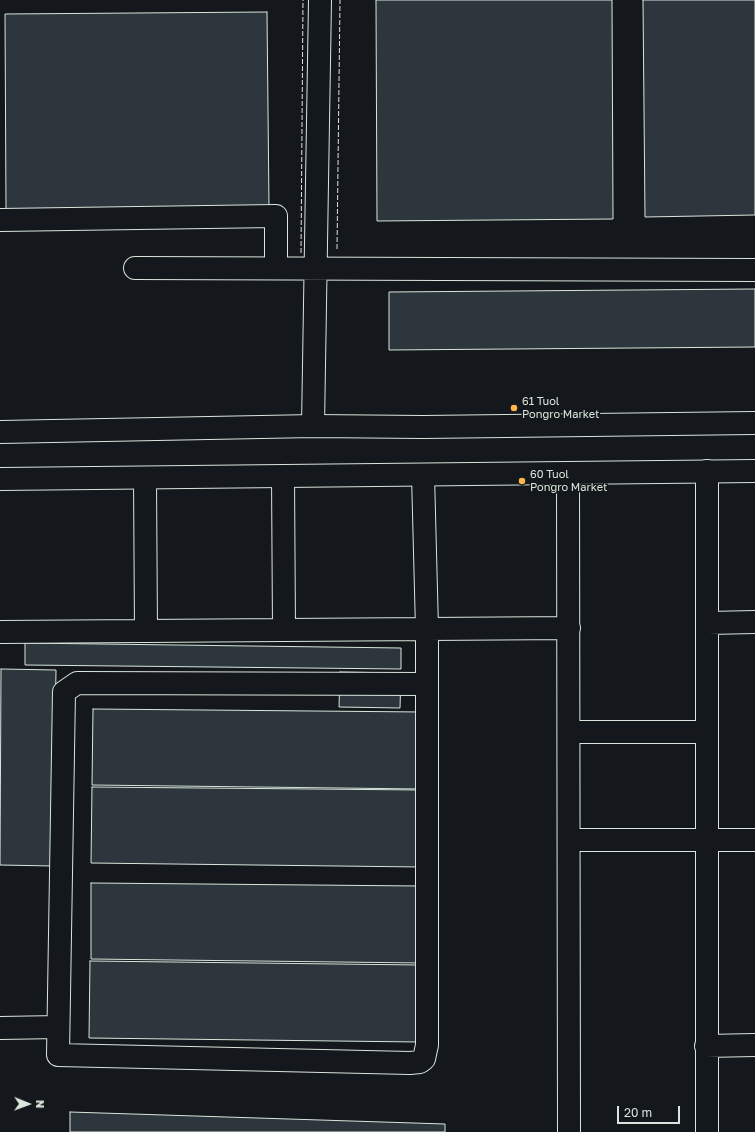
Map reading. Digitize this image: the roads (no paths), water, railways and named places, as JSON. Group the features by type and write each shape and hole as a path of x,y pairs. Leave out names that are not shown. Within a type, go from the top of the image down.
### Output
{"street":[{"path":"313,426 320,0"},
{"path":"1,220 276,216 276,268"},
{"path":"135,268 755,270"},
{"path":"0,432 313,426 438,427 755,423"},
{"path":"707,471 707,1132"},
{"path":"0,480 755,471"},
{"path":"568,473 569,1132"},
{"path":"423,475 427,629 427,684 427,1045 424,1059 420,1062 410,1063 58,1056 64,692 77,683 427,684"},
{"path":"283,476 284,630"},
{"path":"145,478 146,631"},
{"path":"708,623 755,622"},
{"path":"0,632 569,628"},
{"path":"569,732 707,732"},
{"path":"569,840 755,840"},
{"path":"0,1028 58,1027"},
{"path":"706,1046 755,1045"}],"place":[{"name":"61 Tuol Pongro Market","path":"514,408"},
{"name":"60 Tuol Pongro Market","path":"522,481"}]}
